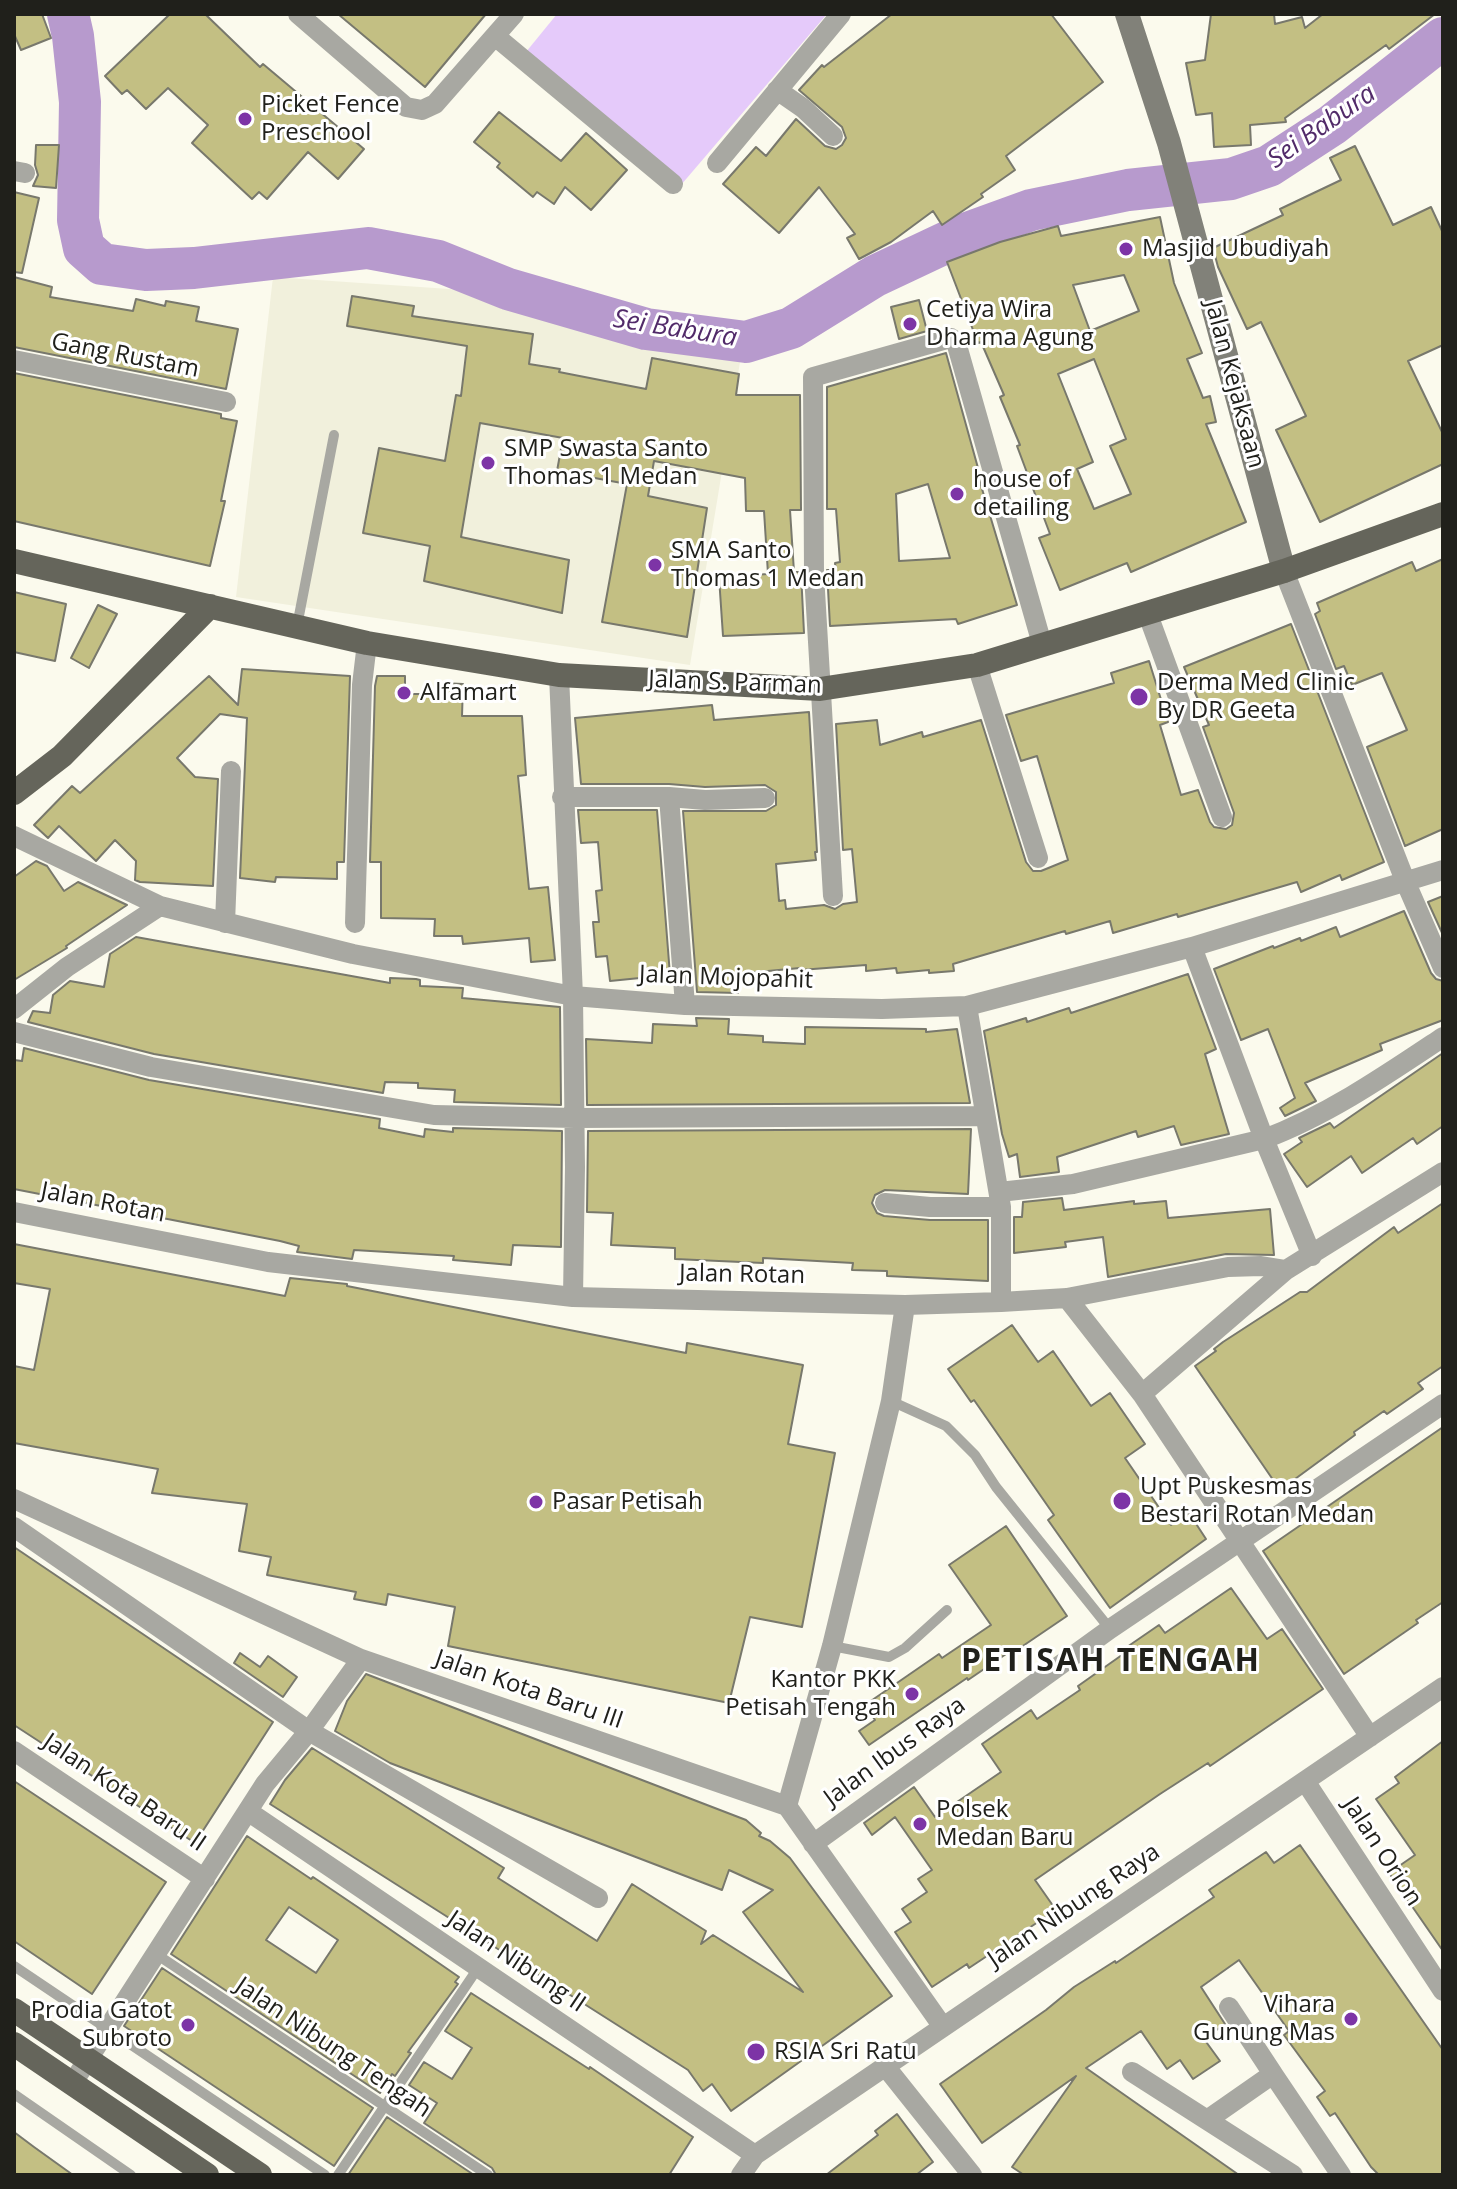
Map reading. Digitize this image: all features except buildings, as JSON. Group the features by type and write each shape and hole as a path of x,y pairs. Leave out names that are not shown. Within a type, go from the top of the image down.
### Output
{"main road":[{"name":"Jalan Kejaksaan","path":"1127,14 1169,143 1284,571"},
{"name":"Jalan S. Parman","path":"14,561 367,643 559,675 820,689 977,665 1284,571 1443,514"},
{"path":"14,793 62,756 210,606"},
{"path":"14,2010 260,2175"},
{"path":"14,2044 207,2175"}],"street":[{"path":"298,14 406,107 422,110 435,104 514,14"},
{"path":"717,163 841,14"},
{"path":"495,36 673,184"},
{"path":"777,90 803,108 833,136"},
{"path":"833,896 820,689 811,381 816,376 951,338 958,346 1042,644"},
{"name":"Gang Rustam","path":"14,360 226,402"},
{"path":"1284,571 1406,883 1443,968"},
{"path":"1147,612 1222,817"},
{"path":"355,923 362,685 367,643"},
{"path":"977,665 1038,858"},
{"path":"559,675 573,996 573,1297"},
{"path":"225,923 231,771"},
{"path":"562,797 765,798"},
{"path":"669,797 685,1005"},
{"name":"Jalan Mojopahit","path":"14,836 160,906 225,923 353,954 573,996 685,1005 882,1009 967,1006 1192,947 1443,870"},
{"path":"14,1009 67,967 160,906"},
{"path":"1192,947 1312,1256"},
{"path":"967,1006 1000,1199 1001,1302"},
{"path":"14,1032 151,1067 434,1115 575,1118 984,1116"},
{"path":"885,1203 930,1207 1000,1199 1264,1139 1288,1130 1369,1086 1443,1037"},
{"path":"1142,1394 1286,1270 1443,1172"},
{"name":"Jalan Rotan","path":"14,1212 268,1262 573,1297 905,1305 1001,1302 1067,1298 1228,1267 1261,1266 1286,1270"},
{"path":"1067,1298 1142,1394 1370,1737"},
{"path":"905,1305 891,1401 832,1646 787,1806 943,2027"},
{"name":"Jalan Ibus Raya","path":"813,1844 1110,1629 1443,1404"},
{"name":"Jalan Kota Baru III","path":"14,1499 361,1659 787,1806"},
{"path":"14,1527 309,1731 598,1898"},
{"path":"72,2084 265,1784 309,1731 361,1659"},
{"name":"Jalan Nibung Raya","path":"741,2175 755,2155 1443,1687"},
{"name":"Jalan Kota Baru II","path":"14,1751 205,1879"},
{"name":"Jalan Orion","path":"1305,1781 1435,1964 1443,1991"},
{"name":"Jalan Nibung II","path":"249,1812 755,2155"},
{"path":"1229,2007 1341,2175"},
{"path":"885,2066 972,2175"},
{"path":"1132,2072 1293,2175"},
{"path":"1207,2120 1273,2074"}],"lane":[{"path":"297,628 334,435"},
{"path":"891,1401 946,1426 956,1435 975,1455 996,1487 1110,1629"},
{"path":"832,1646 889,1657 905,1648 947,1610"},
{"name":"Jalan Nibung Tengah","path":"156,1954 488,2175"},
{"path":"14,1966 325,2175"},
{"path":"338,2175 478,1968"},
{"path":"14,2094 131,2175"}],"shaded area":[{"path":"557,14 827,14 681,185 526,52"},
{"name":"SMP Swasta Santo Thomas 1 Medan","path":"273,277 464,290 562,321 740,362 690,665 236,597"}],"waterway":[{"name":"Sei Babura","path":"68,14 80,102 78,220 84,248 102,264 146,270 194,268 368,248 438,261 508,289 646,329 746,342 791,328 875,276 962,235 1031,210 1128,190 1231,179 1269,166 1332,125 1443,38"}],"place":[{"name":"Picket Fence Preschool","path":"245,119"},
{"name":"Masjid Ubudiyah","path":"1126,249"},
{"name":"Cetiya Wira Dharma Agung","path":"910,324"},
{"name":"SMP Swasta Santo Thomas 1 Medan","path":"488,463"},
{"name":"house of detailing","path":"957,494"},
{"name":"SMA Santo Thomas 1 Medan","path":"655,565"},
{"name":"Alfamart","path":"404,693"},
{"name":"Derma Med Clinic By DR Geeta","path":"1139,697"},
{"name":"Upt Puskesmas Bestari Rotan Medan","path":"1122,1501"},
{"name":"Pasar Petisah","path":"536,1502"},
{"name":"Kantor PKK Petisah Tengah","path":"912,1694"},
{"name":"Polsek Medan Baru","path":"920,1824"},
{"name":"Vihara Gunung Mas","path":"1351,2019"},
{"name":"Prodia Gatot Subroto","path":"188,2025"},
{"name":"RSIA Sri Ratu","path":"756,2052"}],"district":[{"name":"PETISAH TENGAH","path":"1111,1662"}]}
